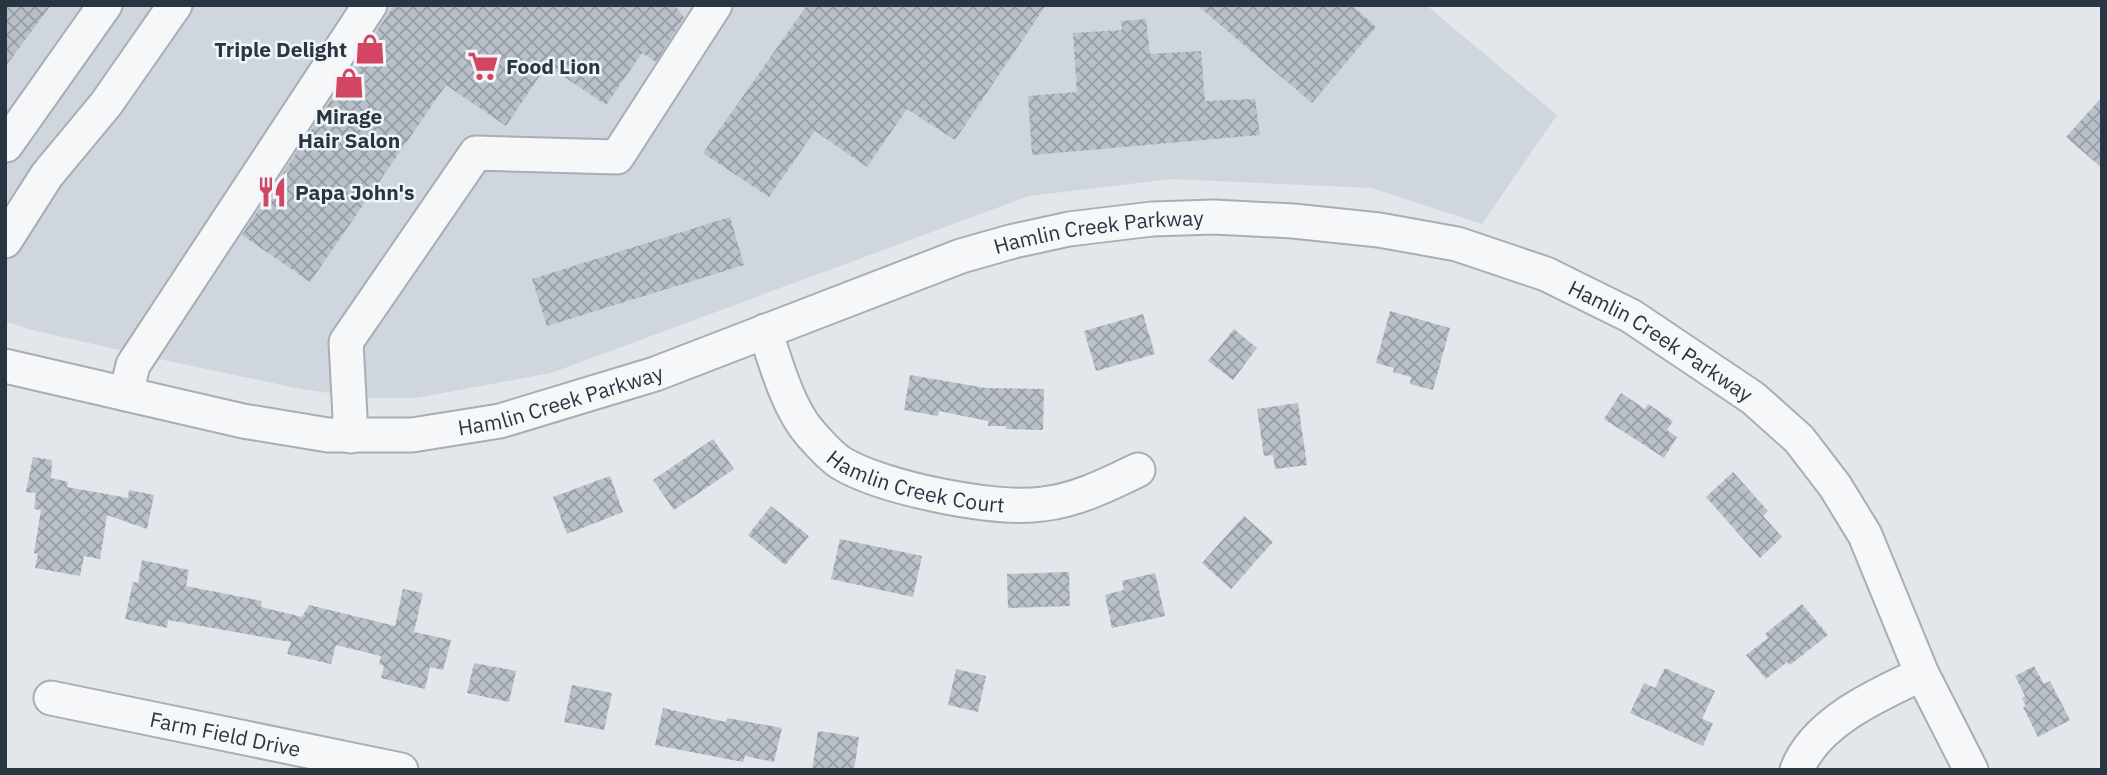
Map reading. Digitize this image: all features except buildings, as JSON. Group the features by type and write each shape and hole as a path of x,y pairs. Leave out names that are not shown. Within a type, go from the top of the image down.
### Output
{"street":[{"path":"47,175 6,144 105,5"},
{"path":"5,241 47,175 106,104 175,5"},
{"path":"351,436 346,342 476,153 617,157 715,5"},
{"path":"126,394 132,365 362,8"},
{"name":"Hamlin Creek Parkway","path":"5,366 243,421 328,435 412,435 500,421 655,374 961,256 1014,241 1097,225 1152,219 1214,217 1280,220 1379,230 1457,244 1546,274 1631,316 1753,398 1790,431 1835,486 1865,536 1922,674 1971,770"},
{"name":"Hamlin Creek Court","path":"765,331 789,397 808,431 839,462 876,480 926,492 993,503 1042,505 1092,493 1138,470"},
{"path":"1797,770 1801,760 1830,725 1868,700 1922,674"},
{"name":"Farm Field Drive","path":"51,698 301,760 401,770"}],"shaded area":[{"path":"5,5 1426,5 1557,115 1482,224 1372,188 1171,179 1029,196 551,373 416,398 364,398 301,389 154,358 28,329 5,321"}],"place":[{"name":"Triple Delight","path":"370,49"},
{"name":"Food Lion","path":"483,66"},
{"name":"Mirage Hair Salon","path":"349,83"},
{"name":"Papa John's","path":"272,192"}]}
